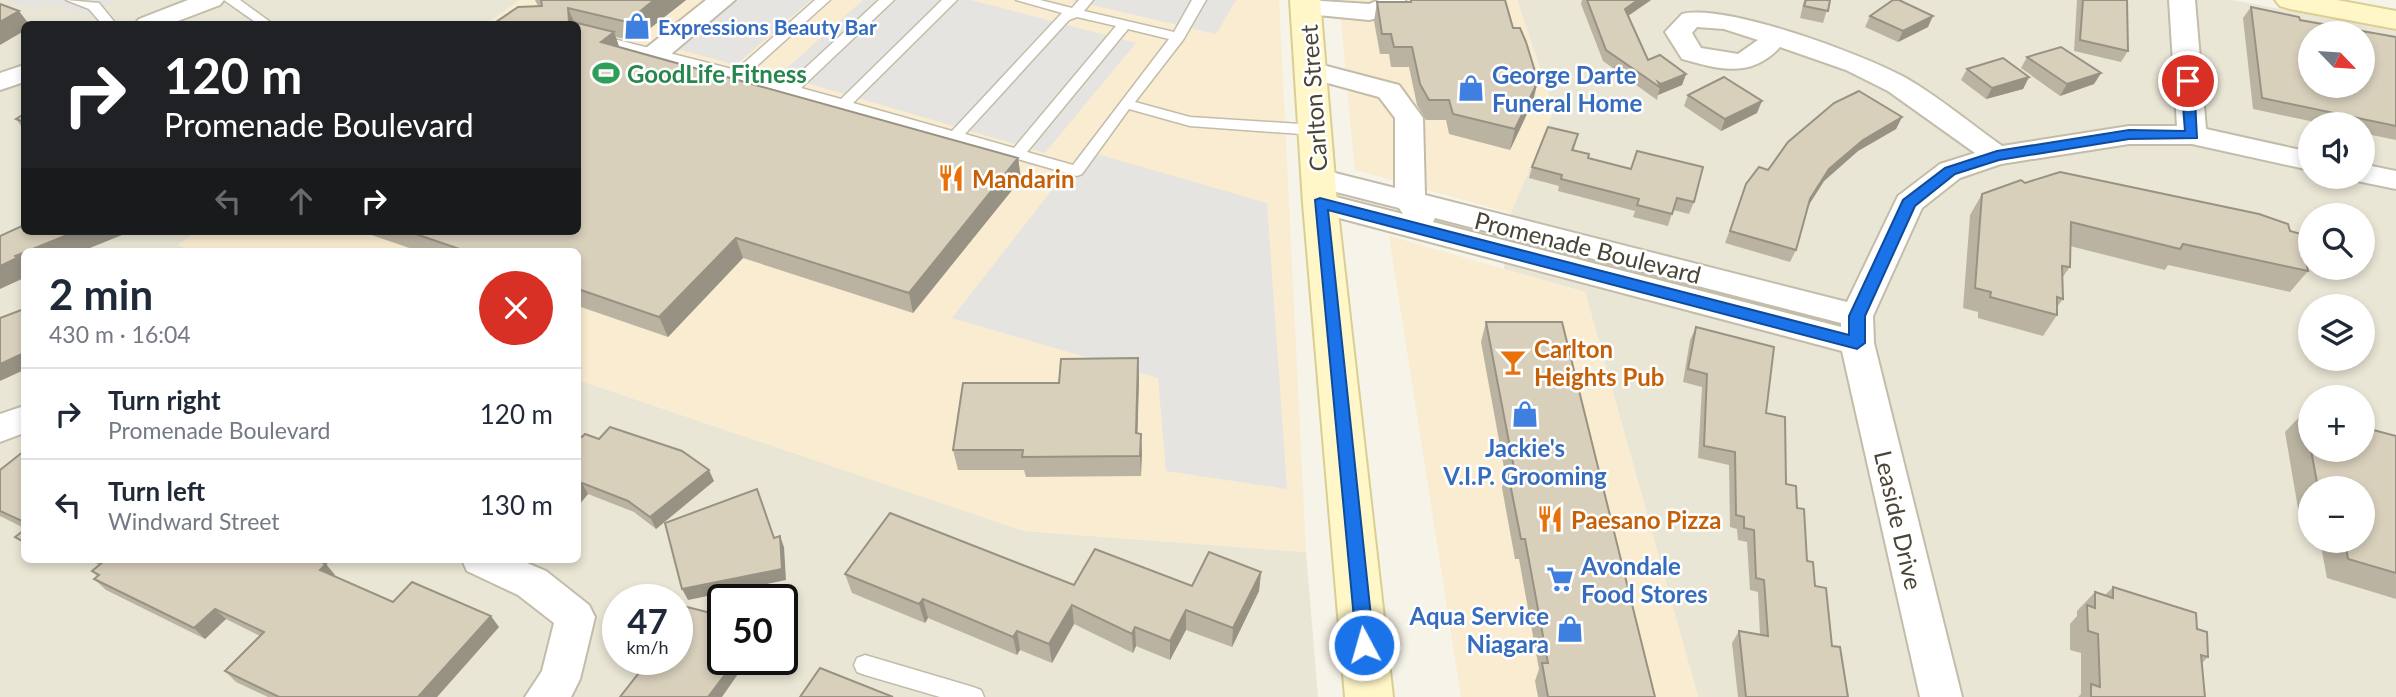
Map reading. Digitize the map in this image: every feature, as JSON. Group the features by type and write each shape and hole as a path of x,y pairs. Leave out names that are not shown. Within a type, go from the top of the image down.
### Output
{"main road":[{"path":"2290,0 2396,20"},
{"name":"Carlton Street","path":"1306,4 1319,190 1369,697"}],"street":[{"path":"156,21 211,0"},
{"path":"655,54 722,0"},
{"path":"1306,4 1369,12 1394,7 1392,0"},
{"path":"2182,0 2192,135"},
{"path":"1774,38 1855,64 1898,85 1997,156"},
{"path":"1311,70 1390,91 1409,118 1412,202 1427,231"},
{"path":"0,82 21,74"},
{"path":"1857,329 1909,204 1950,171 1997,156 2129,135 2192,135 2298,158"},
{"path":"2375,176 2396,180"},
{"name":"Promenade Boulevard","path":"1319,190 1412,202 1857,329"},
{"name":"Promenade Boulevard","path":"1319,190 1427,231 1857,329"},
{"name":"Leaside Drive","path":"1857,329 1941,697"},
{"path":"0,428 21,420"},
{"path":"488,563 532,583 575,617 561,679 546,697"}],"lane":[{"path":"73,0 94,6 106,21"},
{"path":"231,0 262,21"},
{"path":"739,75 823,0"},
{"path":"790,90 887,0"},
{"path":"843,105 950,0"},
{"path":"1023,0 1178,37"},
{"path":"955,136 1065,17 1075,13 1086,0"},
{"path":"581,35 739,75 1077,171 1178,37 1199,0"},
{"path":"1017,154 1125,24"},
{"path":"1126,104 1190,121 1315,130"},
{"path":"865,665 974,697"}],"shaded area":[{"path":"0,0 520,0 490,21 21,21 21,235 192,235 178,245 187,248 21,248 21,563 581,563 581,381 1024,531 1306,552 1318,697 0,697"},
{"path":"8,0 118,0 90,16 47,3 36,9"},
{"path":"520,0 1279,0 1306,552 1024,531 581,381 581,248 187,248 178,245 192,235 581,235 581,21 490,21"},
{"path":"727,0 811,0 736,65 670,47"},
{"path":"863,0 971,0 1136,43 1045,153 779,75"},
{"path":"1071,0 1236,0 1216,34"},
{"path":"1339,0 1517,0 1554,110 1511,213 1355,170"},
{"path":"1517,0 2232,0 2343,21 2298,21 2298,98 2375,98 2375,27 2396,31 2396,697 1698,697 1585,292 1504,269 1511,213 1554,110"},
{"path":"1083,150 1267,203 1287,489 1166,471 1158,378 952,318"},
{"path":"1389,236 1585,292 1698,697 1461,697"}],"building":[{"path":"541,0 654,0 627,22 568,8 569,21 497,21 518,7 542,6"},
{"name":"George Darte Funeral Home","path":"1505,0 1513,28 1520,28 1526,42 1538,81 1515,129 1453,114 1449,100 1429,100 1420,84 1412,47 1394,47 1391,34 1382,34 1377,2"},
{"path":"1587,0 1638,0 1625,9 1648,60 1660,55 1686,74 1661,84 1658,82 1661,88 1606,50"},
{"path":"1806,0 1830,0 1828,11 1804,6"},
{"path":"1893,0 1899,0 1933,16 1903,31 1870,16"},
{"path":"2083,0 2127,0 2128,51 2080,40"},
{"path":"0,4 19,11 0,22"},
{"path":"2251,7 2299,17 2306,21 2298,21 2298,98 2375,98 2375,33 2396,37 2396,126 2375,122 2375,112 2329,112 2262,98"},
{"path":"581,24 614,32 601,42 1018,158 909,293 736,238 659,317 581,290 581,248 456,248 419,235 581,235"},
{"path":"2061,47 2101,73 2067,84 2027,57"},
{"path":"2003,58 2029,77 1992,88 1967,69"},
{"path":"1724,77 1762,101 1725,119 1688,95"},
{"path":"1859,91 1902,117 1863,140 1829,169 1810,199 1796,250 1730,231 1746,184 1759,167 1768,170 1788,142 1834,103"},
{"path":"1548,127 1578,134 1572,150 1589,154 1588,158 1631,169 1637,151 1703,167 1694,202 1677,198 1672,214 1637,205 1639,199 1561,179 1562,175 1532,167"},
{"path":"2060,172 2259,214 2288,224 2290,231 2298,233 2298,269 2183,244 2180,249 2071,222 2070,267 2062,266 2063,299 2057,297 2057,315 1990,297 1991,292 1975,288 1982,194 2021,180 2025,183"},
{"path":"21,226 21,235 67,235 35,248 21,248 21,254 15,256 17,258 0,266 0,236"},
{"path":"21,310 21,354 0,364 0,318"},
{"path":"1486,322 1562,322 1655,697 1548,697 1542,663 1548,663 1525,539 1521,539 1507,468 1514,468"},
{"path":"1696,327 1774,347 1766,413 1785,417 1786,484 1796,486 1797,508 1804,509 1807,561 1813,562 1815,586 1826,588 1832,646 1840,647 1848,697 1746,697 1739,631 1768,636 1764,580 1756,578 1754,530 1744,528 1744,517 1736,515 1735,452 1704,446 1707,374 1688,369"},
{"path":"1138,358 1136,433 1141,434 1140,456 1022,457 1023,450 953,450 963,383 1059,383 1061,359"},
{"path":"610,427 682,451 709,470 650,517 628,501 581,484 581,437 585,434 599,439"},
{"path":"2375,430 2396,436 2396,573 2348,559 2347,553 2375,553 2375,476 2316,476 2313,462 2375,462"},
{"path":"21,453 21,521 0,511 0,470"},
{"path":"757,489 774,538 780,536 782,569 693,587 693,584 681,584 665,523"},
{"path":"890,513 1074,585 1095,549 1192,586 1209,552 1261,572 1233,628 1186,610 1170,641 1135,627 1132,634 1072,605 1049,644 1017,631 1013,637 923,599 919,604 845,574"},
{"path":"102,563 324,563 326,564 320,570 393,602 412,582 491,616 418,697 279,697 225,671 264,632 215,609 194,628 94,579 99,575 92,571"},
{"path":"2113,587 2196,613 2197,629 2207,632 2208,657 2201,655 2205,697 2091,697 2091,684 2100,687 2098,634 2088,631 2087,605 2095,608 2095,592 2113,598"},
{"path":"693,608 707,612 707,675 725,675 708,697 620,697 637,675 693,675"},
{"path":"820,668 893,697 800,697"}],"place":[{"name":"Expressions Beauty Bar","path":"637,26"},
{"name":"GoodLife Fitness","path":"606,73"},
{"name":"George Darte Funeral Home","path":"1471,88"},
{"name":"Mandarin","path":"951,178"},
{"name":"Carlton Heights Pub","path":"1513,362"},
{"name":"Jackie's V.I.P. Grooming","path":"1525,414"},
{"name":"Paesano Pizza","path":"1550,519"},
{"name":"Avondale Food Stores","path":"1560,579"},
{"name":"Aqua Service Niagara","path":"1570,629"}],"route":[{"path":"1364,645 1320,203 1857,343 1857,316 1909,204 1950,171 1997,156 2129,135 2192,135 2188,81"}]}
